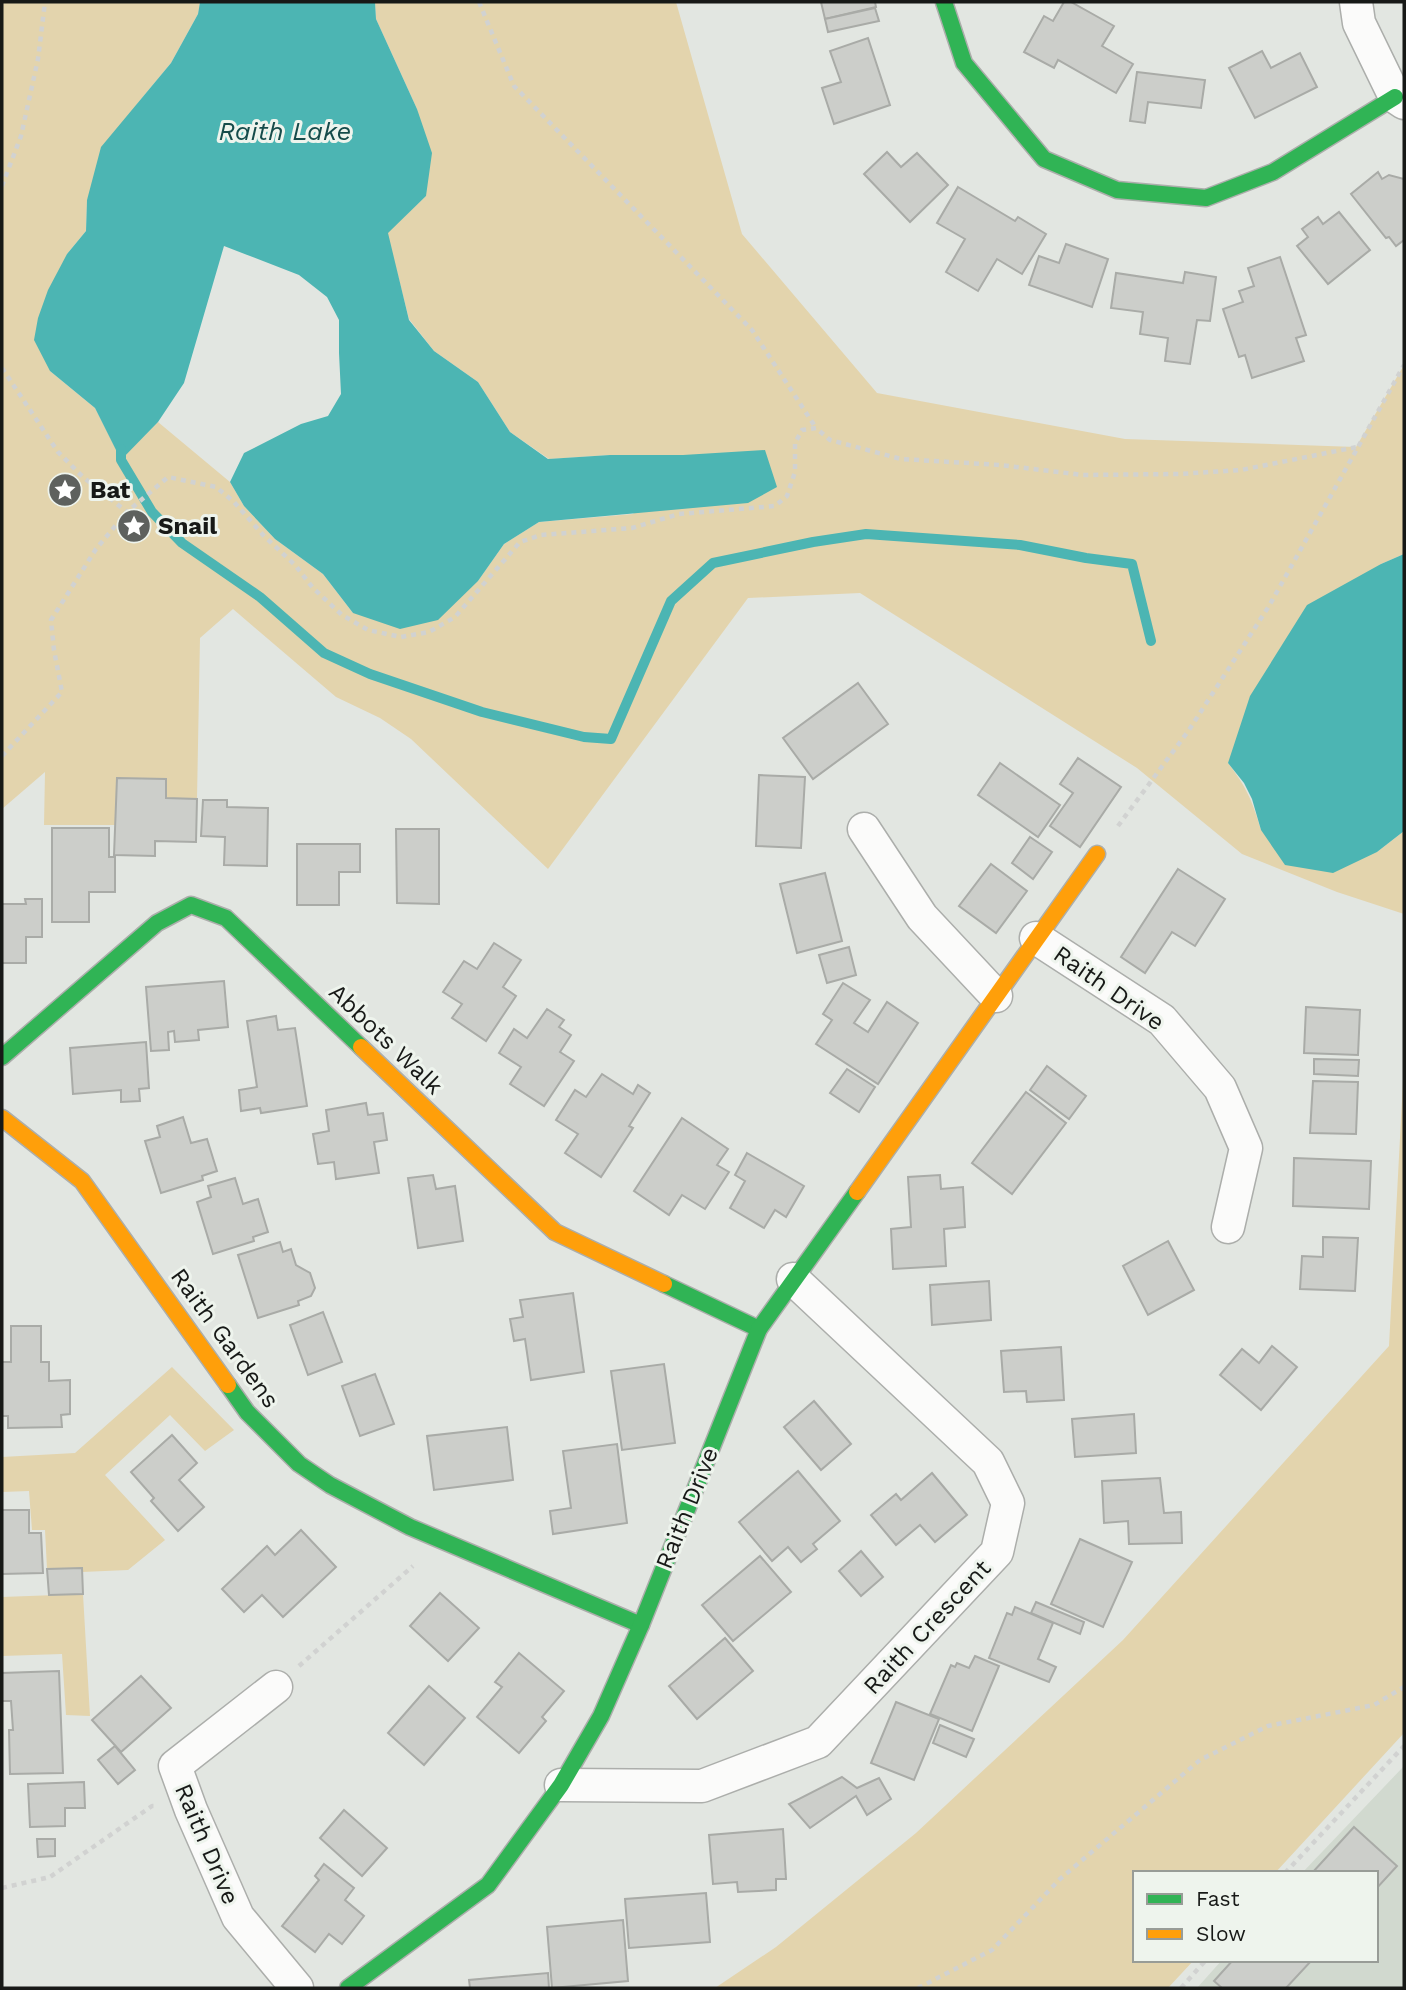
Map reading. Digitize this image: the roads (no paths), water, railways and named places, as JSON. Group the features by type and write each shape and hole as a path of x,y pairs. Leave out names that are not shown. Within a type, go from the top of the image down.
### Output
{"street":[{"path":"944,2 964,63 1044,159 1117,190 1206,198 1273,172 1400,100 1359,23 1356,2"},
{"path":"864,829 922,917 996,996"},
{"name":"Raith Drive","path":"348,1988 488,1885 561,1785 601,1716 641,1625 759,1329 1097,854"},
{"name":"Abbots Walk","path":"2,1058 157,923 191,905 226,918 555,1232 759,1329"},
{"name":"Raith Drive","path":"1036,938 1162,1020 1220,1088 1246,1148 1228,1227"},
{"name":"Raith Gardens","path":"2,1118 82,1181 247,1412 299,1464 341,1491 410,1527 641,1625"},
{"name":"Raith Crescent","path":"561,1785 702,1786 818,1742 997,1552 1008,1503 988,1462 793,1279"},
{"name":"Raith Drive","path":"276,1687 175,1766 191,1810 239,1917 297,1988"}],"water":[{"name":"Raith Lake","path":"200,2 375,2 376,19 417,109 432,153 426,196 388,233 409,320 434,351 478,382 510,432 548,459 765,450 777,487 748,503 539,522 504,544 478,581 438,620 400,629 353,613 323,574 275,539 244,506 230,482 244,453 301,424 328,416 341,394 339,320 327,297 299,275 224,246 184,383 158,422 121,460 95,408 50,371 34,340 48,290 67,254 86,231 87,200 101,147 171,63 198,14"},
{"path":"1404,554 1404,831 1377,852 1333,873 1285,865 1261,830 1244,783 1228,763 1250,696 1307,605"}],"waterway":[{"path":"121,449 121,460 152,512 182,543 260,597 324,653 370,674 482,712 584,737 611,739 671,601 713,563 813,542 866,534 1020,545 1132,564 1151,641"}],"place":[{"name":"Bat","path":"65,490"},
{"name":"Snail","path":"134,526"}]}
